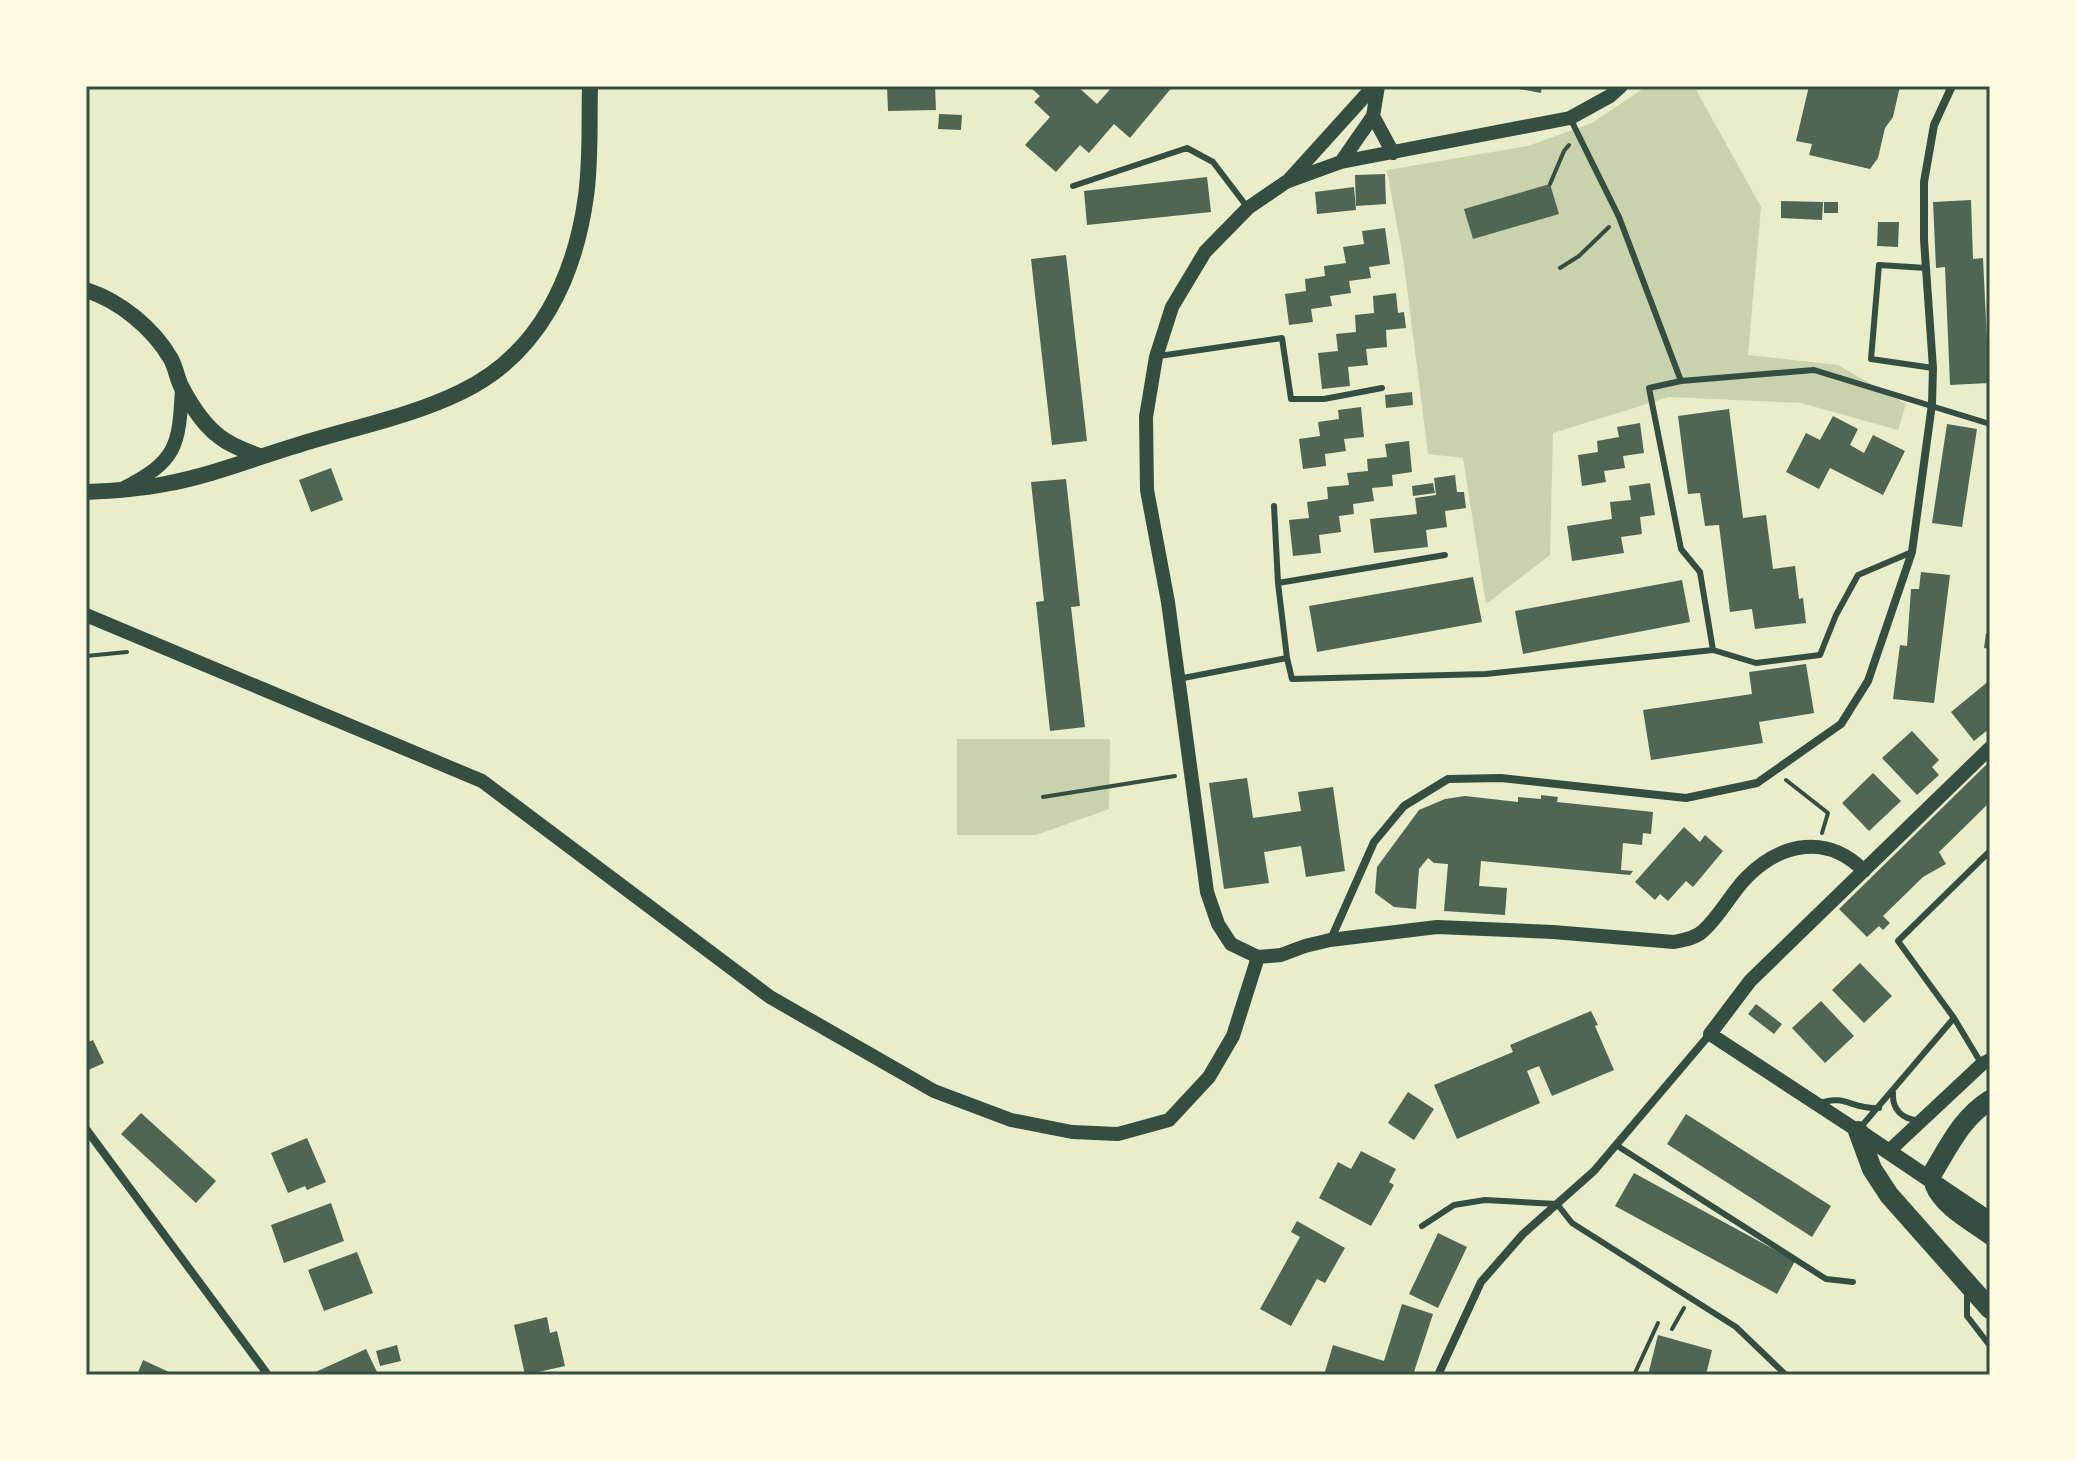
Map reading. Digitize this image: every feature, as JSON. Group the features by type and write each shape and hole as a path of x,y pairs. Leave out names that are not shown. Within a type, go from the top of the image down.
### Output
{"highway":[{"path":"1930,1177 1958,1130 1975,1110 1990,1100"},
{"path":"1858,1131 1872,1169 1889,1195 1990,1309"}],"main road":[{"path":"86,492 166,484 230,468 259,456 412,411 463,391 504,365 536,332 561,290 577,245 586,192 590,86"},
{"path":"86,290 131,314 152,334 172,360 182,388 206,423 219,436 259,456"},
{"path":"1858,1131 1990,1220"},
{"path":"1930,1177 1936,1193 1956,1213 1990,1237"}],"street":[{"path":"1341,162 1373,116 1376,86"},
{"path":"1376,86 1286,182 1248,208 1205,252 1172,307 1156,357 1146,417 1147,490 1168,602 1207,892 1218,924 1231,944 1258,957 1281,955 1330,940 1437,927 1674,942 1703,932 1759,866 1796,848 1832,848 1845,854 1864,871"},
{"path":"1286,182 1341,162 1570,118 1621,86"},
{"path":"1330,940 1374,842 1404,806 1448,779 1501,778 1686,798 1757,783 1841,724 1868,681 1912,552 1932,404 1924,182 1934,125 1952,86"},
{"path":"1373,116 1393,153"},
{"path":"1339,125 1341,162"},
{"path":"118,491 155,470 172,450 179,430 182,388"},
{"path":"86,615 482,781 770,997 934,1091 1011,1120 1072,1132 1118,1134 1169,1120 1209,1077 1233,1036 1258,957"},
{"path":"1438,1375 1481,1282 1523,1234 1594,1171 1710,1034 1750,981 1990,748"},
{"path":"1710,1034 1858,1131"},
{"path":"1889,1151 1986,1062"},
{"path":"86,1129 268,1375"}],"lane":[{"path":"1570,118 1619,217 1681,381"},
{"path":"1073,186 1187,148 1213,162 1248,208"},
{"path":"1926,268 1879,265 1871,359 1933,368"},
{"path":"1156,357 1282,338 1291,399 1324,399 1382,388"},
{"path":"1713,650 1700,572 1681,549 1649,388 1681,381 1814,370 1990,424"},
{"path":"1274,506 1278,583 1292,679 1486,674 1713,650 1756,663 1820,655 1836,615 1858,575 1912,552"},
{"path":"1278,583 1445,555"},
{"path":"1178,679 1287,658"},
{"path":"1986,1062 1898,941 1990,851"},
{"path":"1858,1131 1954,1018"},
{"path":"1893,1093 1892,1101 1900,1114 1908,1120 1921,1120"},
{"path":"1818,1104 1840,1099 1859,1108 1879,1108"},
{"path":"1616,1145 1826,1279 1853,1282"},
{"path":"1422,1226 1454,1205 1485,1200 1557,1204 1566,1217 1738,1325 1770,1362 1786,1375"},
{"path":"1967,1282 1967,1316 1990,1346"}],"path":[{"path":"1550,184 1564,151 1578,134"},
{"path":"1560,268 1579,256 1619,217"},
{"path":"86,656 126,653"},
{"path":"1775,771 1828,813 1818,846"},
{"path":"1043,797 1190,774"},
{"path":"1672,1329 1685,1308"},
{"path":"1634,1375 1658,1323"}],"green space":[{"path":"1647,86 1694,86 1761,207 1748,355 1838,365 1906,404 1898,430 1801,403 1669,397 1553,433 1550,555 1486,604 1463,458 1428,454 1404,264 1387,170 1528,146 1592,123"},
{"path":"957,739 1110,739 1109,809 1036,835 957,835"}],"building":[{"path":"887,86 935,86 936,110 888,111"},
{"path":"1029,86 1077,86 1097,104 1113,86 1173,86 1130,138 1114,124 1089,153 1080,145 1056,172 1025,145 1050,117 1034,102 1040,96"},
{"path":"1503,86 1542,86 1541,93"},
{"path":"1809,86 1900,86 1893,117 1885,128 1878,158 1870,169 1809,155 1812,144 1796,141"},
{"path":"939,114 962,115 961,130 938,129"},
{"path":"1385,174 1386,204 1356,206 1355,175"},
{"path":"1207,177 1211,212 1087,225 1084,191"},
{"path":"1550,184 1559,214 1473,239 1464,209"},
{"path":"1354,187 1356,210 1317,214 1315,192"},
{"path":"1971,200 1973,259 1983,258 1989,383 1950,385 1945,267 1936,268 1933,202"},
{"path":"1781,201 1823,202 1822,220 1781,218"},
{"path":"1824,202 1838,202 1838,213 1824,213"},
{"path":"1878,222 1899,222 1898,247 1877,246"},
{"path":"1385,228 1390,264 1369,267 1371,278 1349,281 1351,293 1330,296 1332,306 1311,309 1313,322 1289,325 1285,294 1306,291 1305,279 1325,276 1324,266 1346,263 1343,247 1364,244 1362,231"},
{"path":"1066,255 1087,441 1052,445 1031,259"},
{"path":"1396,293 1398,313 1404,312 1406,328 1386,330 1387,347 1366,349 1368,365 1348,367 1350,386 1322,389 1318,353 1338,351 1336,334 1356,332 1355,315 1374,313 1373,296"},
{"path":"1412,392 1413,405 1386,408 1385,395"},
{"path":"1361,407 1364,437 1344,439 1346,451 1325,454 1326,466 1303,469 1299,439 1320,436 1318,422 1339,419 1338,410"},
{"path":"1729,409 1743,518 1766,515 1773,569 1795,566 1806,623 1755,629 1752,609 1730,612 1719,525 1705,526 1700,493 1688,494 1678,416"},
{"path":"1833,416 1858,429 1850,445 1864,453 1873,435 1905,451 1883,495 1830,468 1819,489 1786,472 1806,433 1820,440"},
{"path":"1640,423 1644,453 1623,456 1625,468 1604,471 1606,482 1582,486 1578,455 1598,452 1597,441 1619,437 1617,427"},
{"path":"1947,424 1977,429 1962,527 1932,523"},
{"path":"1409,441 1412,472 1392,475 1393,486 1372,488 1374,501 1353,504 1354,514 1339,516 1341,532 1319,535 1321,553 1293,556 1289,520 1309,518 1307,502 1328,499 1327,487 1349,485 1347,473 1368,471 1367,459 1387,457 1385,444"},
{"path":"331,468 343,500 311,512 299,480"},
{"path":"1455,475 1457,492 1464,492 1466,508 1445,511 1447,527 1426,530 1428,547 1374,553 1370,519 1417,514 1415,498 1436,495 1434,478"},
{"path":"1066,479 1080,606 1071,607 1085,727 1050,731 1036,602 1044,601 1031,482"},
{"path":"1433,483 1435,493 1413,496 1412,486"},
{"path":"1650,483 1655,515 1640,517 1642,534 1621,537 1624,553 1572,561 1567,526 1612,519 1610,502 1631,500 1629,486"},
{"path":"1921,572 1950,575 1934,703 1893,699 1900,645 1907,646 1911,589 1919,589"},
{"path":"1473,577 1482,622 1317,652 1309,606"},
{"path":"1682,580 1690,622 1523,654 1515,611"},
{"path":"1986,633 1990,634 1990,649 1984,648"},
{"path":"1806,664 1814,713 1759,722 1763,743 1651,760 1643,710 1752,694 1749,672"},
{"path":"1990,680 1990,728 1974,741 1951,712"},
{"path":"1912,731 1939,760 1932,767 1939,775 1917,795 1882,758"},
{"path":"1990,761 1990,802 1939,852 1946,864 1923,877 1883,916 1890,923 1883,930 1879,926 1867,937 1839,909"},
{"path":"1873,773 1901,801 1869,831 1842,803"},
{"path":"1247,778 1253,818 1301,811 1298,792 1333,787 1345,871 1306,877 1301,846 1264,852 1269,883 1224,889 1209,783"},
{"path":"1541,795 1558,797 1557,802 1653,812 1651,834 1643,833 1642,845 1623,843 1621,870 1633,871 1630,875 1481,861 1479,886 1507,888 1505,915 1444,911 1448,864 1434,863 1428,858 1419,869 1416,909 1394,907 1375,893 1377,867 1419,810 1445,799 1465,796 1518,802 1518,797 1541,799"},
{"path":"1684,827 1700,842 1705,835 1723,851 1693,887 1686,881 1668,901 1660,894 1655,900 1635,882"},
{"path":"1860,963 1892,996 1864,1023 1832,990"},
{"path":"1821,1001 1854,1036 1825,1063 1792,1028"},
{"path":"1756,1004 1782,1024 1774,1034 1748,1014"},
{"path":"1591,1011 1614,1070 1552,1096 1539,1066 1527,1071 1540,1103 1457,1139 1434,1085 1513,1052 1510,1045"},
{"path":"93,1040 104,1063 86,1071 86,1043"},
{"path":"1408,1092 1434,1109 1414,1140 1388,1123"},
{"path":"141,1113 216,1181 196,1203 121,1134"},
{"path":"1686,1114 1831,1206 1812,1237 1667,1144"},
{"path":"307,1138 326,1182 307,1190 305,1186 288,1193 271,1153"},
{"path":"1361,1151 1396,1169 1389,1182 1394,1185 1371,1226 1319,1198 1338,1162 1351,1169"},
{"path":"1634,1173 1795,1261 1777,1294 1615,1206"},
{"path":"331,1203 344,1241 284,1263 271,1225"},
{"path":"1297,1221 1345,1248 1325,1283 1317,1279 1291,1326 1260,1309 1300,1237 1291,1232"},
{"path":"1438,1233 1467,1247 1438,1308 1409,1294"},
{"path":"357,1252 373,1293 324,1311 308,1270"},
{"path":"1402,1304 1433,1314 1413,1375 1324,1375 1333,1345 1384,1361"},
{"path":"547,1317 550,1333 557,1331 565,1366 525,1375 514,1325"},
{"path":"1658,1335 1712,1350 1706,1375 1648,1375"},
{"path":"397,1345 401,1361 380,1366 376,1351"},
{"path":"366,1349 378,1374 309,1375"},
{"path":"143,1360 169,1372 168,1375 137,1375"}]}
